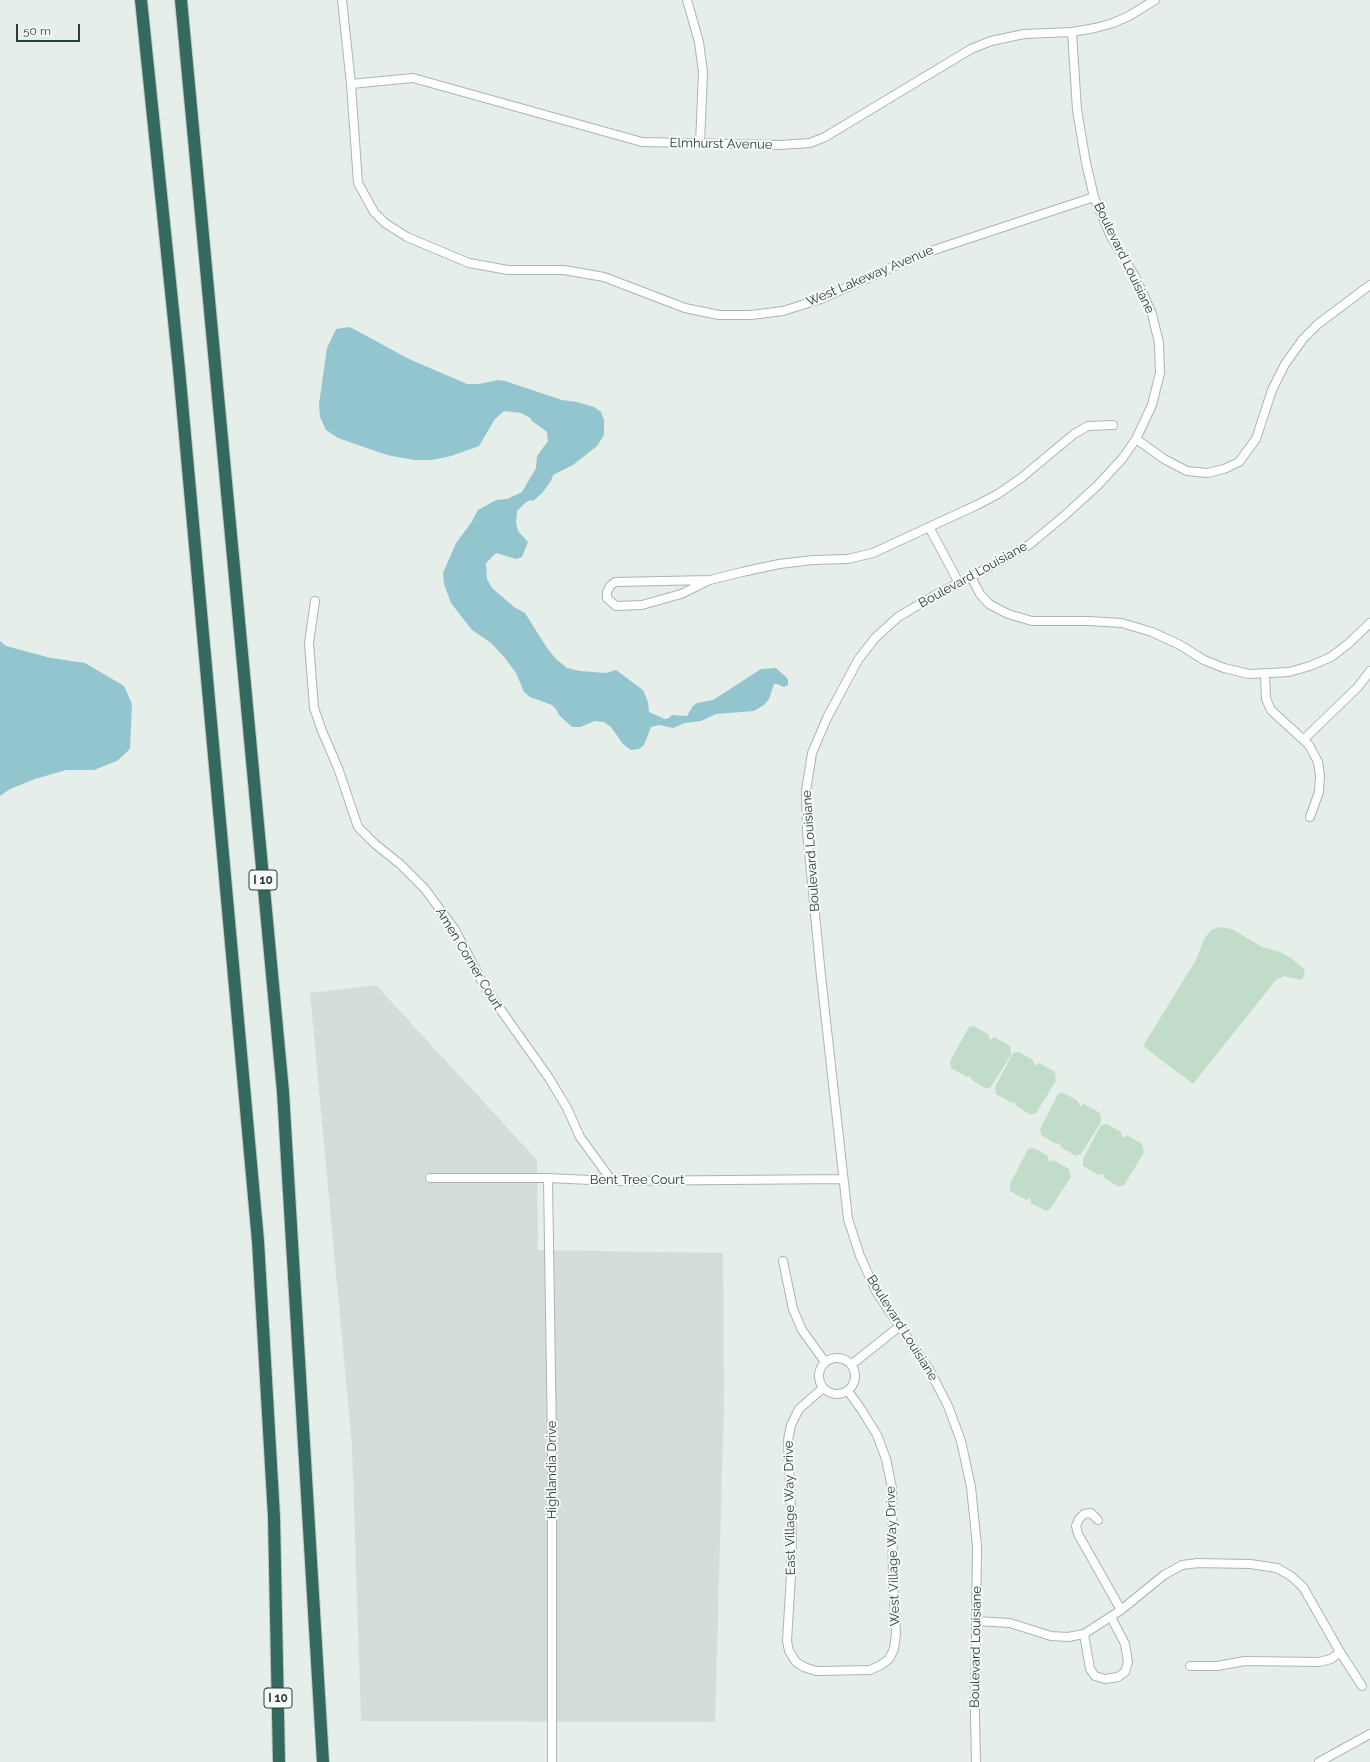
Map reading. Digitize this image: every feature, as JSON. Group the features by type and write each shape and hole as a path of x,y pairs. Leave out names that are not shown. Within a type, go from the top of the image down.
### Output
{"highway":[{"name":"I 10","path":"141,0 179,369 258,1241 274,1516 279,1762"},
{"name":"I 10","path":"181,0 283,1092 323,1762"}],"street":[{"name":"West Lakeway Avenue","path":"342,0 351,84 358,182 374,212 385,224 407,237 469,263 508,270 564,270 604,277 685,308 719,315 751,315 783,311 821,299 922,254 1094,197"},
{"path":"687,0 699,42 703,72 700,144"},
{"name":"Elmhurst Avenue","path":"351,84 413,78 642,142 780,145 810,143 825,138 971,49 991,40 1024,34 1072,32 1114,23 1155,0"},
{"name":"Boulevard Louisiane","path":"976,1762 975,1718 977,1546 971,1487 961,1441 948,1406 934,1378 877,1293 860,1256 848,1219 807,831 806,792 812,753 827,718 858,660 875,638 898,617 936,594 971,577 1029,545 1064,516 1098,485 1122,459 1136,439 1152,405 1160,373 1160,343 1152,314 1140,285 1111,237 1094,197 1086,163 1077,110 1072,32"},
{"path":"1136,439 1164,459 1187,471 1207,473 1224,469 1239,462 1256,439 1272,390 1285,364 1303,339 1318,324 1370,285"},
{"path":"710,580 681,594 642,605 616,606 607,598 606,592 615,582 710,580 779,564 813,560 848,559 873,553 998,494 1021,478 1074,434 1088,426 1113,424"},
{"path":"929,527 959,583"},
{"path":"971,577 980,594 989,604 1008,614 1032,621 1088,621 1122,623 1152,632 1180,645 1204,660 1224,668 1249,674 1289,672 1310,666 1331,657 1348,644 1370,623"},
{"name":"Amen Corner Court","path":"315,601 309,643 314,708 338,768 358,827 375,844 400,864 425,889 455,930 486,989 549,1078 567,1108 580,1137 612,1181"},
{"path":"1304,739 1358,687 1370,671"},
{"path":"1265,674 1266,699 1271,710 1304,739 1318,762 1320,776 1319,792 1310,817"},
{"name":"Bent Tree Court","path":"430,1178 548,1178 612,1181 843,1179"},
{"name":"Highlandia Drive","path":"548,1178 552,1442 552,1762"},
{"path":"783,1261 793,1308 802,1330 825,1362"},
{"path":"851,1365 900,1326"},
{"path":"840,1358 851,1365 856,1377 854,1384 848,1391 835,1395 822,1388 819,1374 820,1368 825,1362 831,1359 840,1358"},
{"name":"East Village Way Drive","path":"822,1388 799,1409 791,1425 788,1440 792,1532 787,1640 789,1651 796,1662 804,1667 816,1671 870,1670 881,1666 889,1659"},
{"name":"West Village Way Drive","path":"848,1391 877,1434 886,1460 892,1488 892,1583 896,1634 894,1649 889,1659"},
{"path":"1098,1520 1091,1513 1084,1514 1079,1519 1076,1526 1078,1534 1121,1610"},
{"path":"976,1621 1010,1623 1051,1636 1068,1637 1084,1634 1121,1610 1164,1575 1182,1566 1198,1563 1250,1564 1277,1568 1291,1576 1303,1588 1340,1652 1362,1686"},
{"path":"1084,1634 1090,1669 1095,1676 1106,1679 1118,1677 1125,1672 1128,1662 1125,1644 1111,1616"},
{"path":"1190,1666 1217,1666 1245,1661 1319,1662 1331,1659 1340,1652"},
{"path":"1319,1762 1370,1734"}],"shaded area":[{"path":"376,985 537,1160 538,1250 723,1253 724,1403 715,1722 361,1721 352,1446 310,993"}],"green space":[{"path":"1220,927 1232,929 1262,947 1280,952 1291,958 1303,968 1305,973 1301,980 1284,976 1276,980 1193,1084 1143,1046 1196,960 1204,939 1211,930"},
{"path":"974,1026 988,1034 990,1040 994,1037 1010,1046 1011,1055 991,1087 986,1089 972,1080 970,1076 967,1077 951,1068 950,1061 969,1027"},
{"path":"1019,1052 1033,1060 1035,1066 1039,1063 1055,1072 1056,1081 1036,1113 1031,1115 1016,1106 1015,1102 1012,1103 996,1094 995,1087 1013,1053"},
{"path":"1064,1093 1078,1101 1080,1107 1084,1104 1100,1113 1101,1122 1081,1154 1076,1156 1061,1147 1060,1143 1056,1144 1041,1135 1040,1129 1058,1094"},
{"path":"1107,1124 1121,1132 1122,1138 1127,1135 1142,1144 1144,1153 1124,1185 1119,1187 1104,1178 1103,1174 1099,1175 1083,1166 1083,1159 1101,1125"},
{"path":"1034,1148 1048,1156 1049,1162 1054,1160 1069,1169 1071,1177 1050,1209 1046,1211 1031,1203 1030,1198 1026,1200 1010,1191 1010,1184 1028,1149"}],"water":[{"path":"350,327 409,359 467,384 479,384 498,380 505,381 562,400 577,402 594,407 601,412 604,420 604,435 597,446 573,465 553,475 551,481 542,493 533,501 530,500 525,503 517,511 516,523 518,531 528,542 522,557 516,559 496,553 486,563 487,579 492,588 514,607 525,613 547,648 556,659 567,668 580,671 606,673 616,670 643,690 648,702 649,712 665,719 672,715 687,716 693,706 697,703 713,700 761,669 776,668 786,677 788,680 788,685 784,687 774,684 769,699 764,705 754,711 716,714 701,721 685,723 673,728 659,725 651,727 644,745 639,749 631,750 623,744 611,727 604,722 595,721 580,727 572,727 559,715 552,705 530,697 524,692 516,673 505,658 491,643 472,630 451,603 444,584 443,573 456,543 471,523 478,510 496,500 507,499 522,492 536,468 537,456 548,441 547,432 530,418 521,413 504,411 495,419 479,446 451,456 432,460 414,460 387,455 338,438 326,430 320,417 319,404 327,348 336,329"},
{"path":"0,641 6,646 51,658 85,663 124,686 132,704 130,749 117,761 94,770 66,770 35,779 10,789 0,796"}]}
